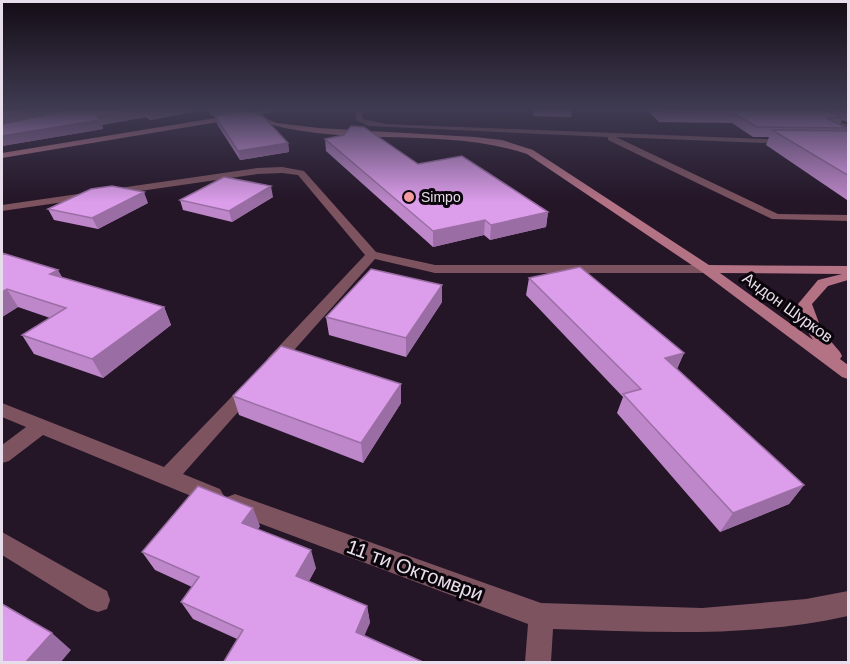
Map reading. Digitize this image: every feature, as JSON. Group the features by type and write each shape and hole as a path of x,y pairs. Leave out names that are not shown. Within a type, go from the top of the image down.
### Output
{"main road":[{"path":"2,156 99,140"},
{"name":"Андон Шурков","path":"481,140 512,145 530,152 706,269 847,372"},
{"path":"706,269 849,270"},
{"path":"847,372 815,332 805,304 823,283 849,276"}],"street":[{"path":"613,140 776,217 849,218"},
{"path":"735,140 801,142"},
{"path":"2,208 257,171 282,170 301,173 372,255 401,263 435,269 706,269"},
{"path":"167,478 372,255"},
{"name":"11 ти Октомври","path":"2,410 167,478 541,616 702,621 806,612 849,604"},
{"path":"2,455 41,426"},
{"path":"2,543 99,600"},
{"path":"538,663 541,616"}],"building":[{"path":"231,140 285,140 288,143 238,151"},
{"path":"326,140 383,140 418,164 462,156 548,212 491,225 485,220 433,231"},
{"path":"789,140 849,140 849,176"},
{"path":"224,177 271,186 229,211 180,200"},
{"path":"112,186 144,192 92,218 48,209 91,189"},
{"path":"2,253 58,270 50,274 164,307 92,359 22,335 66,308 7,289 2,292"},
{"path":"580,267 684,353 665,358 804,485 733,513 623,394 641,389 529,278"},
{"path":"371,269 442,285 406,338 326,317"},
{"path":"281,346 401,384 361,443 233,396"},
{"path":"198,486 253,508 242,523 311,550 296,576 367,606 356,632 425,663 223,663 243,630 181,602 199,577 142,552"},
{"path":"2,604 52,633 25,663 2,663"}],"place":[{"name":"Simpo","path":"409,197"}]}
